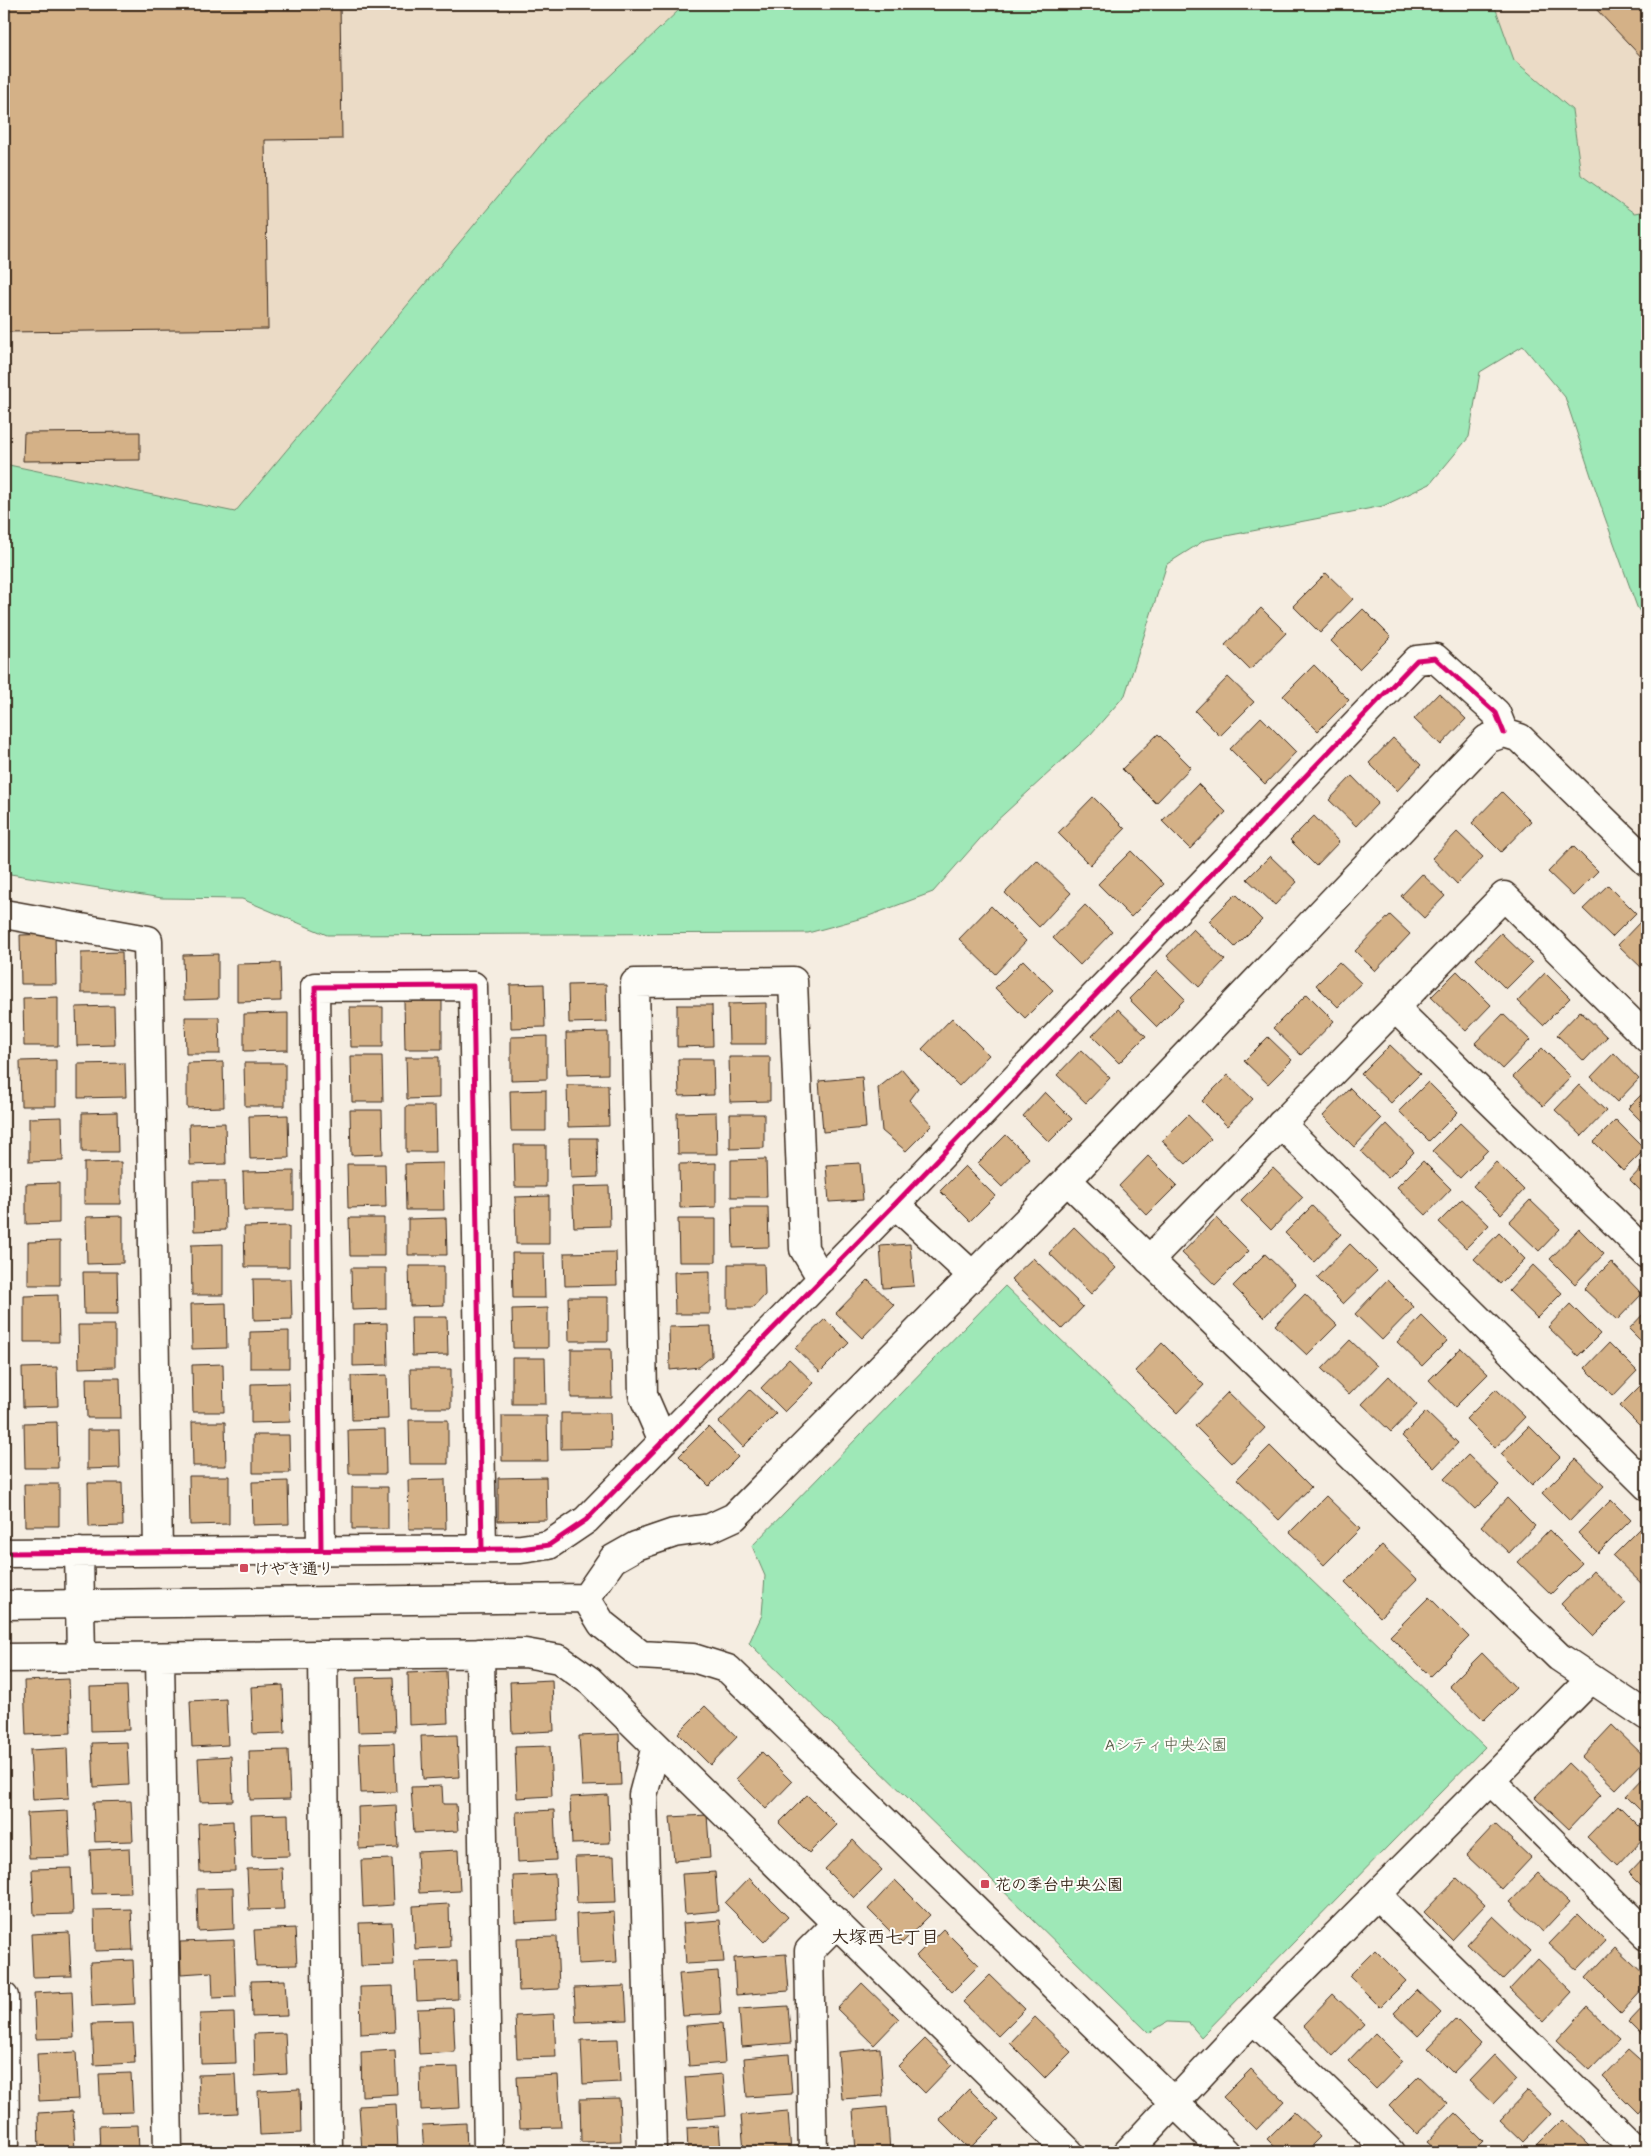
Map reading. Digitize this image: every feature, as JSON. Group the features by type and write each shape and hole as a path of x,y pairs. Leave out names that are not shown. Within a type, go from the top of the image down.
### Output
{"street":[{"path":"4,1553 521,1549 549,1545 586,1520 895,1204 1417,660 1435,658 1496,713 1504,733"},
{"path":"586,1598 613,1559 636,1546 667,1536 710,1528 734,1517 1067,1180 1488,739 1504,733 1520,738 1647,862"},
{"path":"1149,1260 1504,896 1647,1038"},
{"path":"4,914 148,940 158,1552"},
{"path":"663,1441 643,1395 635,983 793,981 804,1249 822,1279"},
{"path":"320,1550 315,988 473,986 482,1549"},
{"path":"1395,1008 1647,1254"},
{"path":"1281,1124 1647,1486"},
{"path":"1067,1180 1559,1657 1647,1716"},
{"path":"895,1204 972,1275"},
{"path":"79,1552 81,1657"},
{"path":"4,1605 586,1598"},
{"path":"586,1598 602,1624 641,1655 693,1658 728,1669 1225,2152"},
{"path":"4,1658 525,1652 559,1660 590,1681 1069,2152"},
{"path":"480,1653 488,2152"},
{"path":"323,1655 328,2152"},
{"path":"160,1657 168,2152"},
{"path":"1128,2152 1253,2019 1591,1679"},
{"path":"652,2152 643,1795 656,1746"},
{"path":"1490,1780 1647,1936"},
{"path":"1377,1895 1638,2152"},
{"path":"813,2152 809,1951 836,1923"},
{"path":"4,1997 5,2152"},
{"path":"1253,2019 1390,2152"}],"shaded area":[{"path":"4,4 695,4 680,9 554,129 235,513 4,464"},
{"path":"1494,4 1647,4 1647,211 1635,213 1581,175 1572,110 1514,60"}],"green space":[{"path":"695,4 1494,4 1514,60 1572,110 1581,175 1634,213 1647,211 1647,623 1637,607 1565,397 1523,346 1480,372 1469,437 1430,484 1383,506 1205,540 1167,564 1125,695 1090,735 993,824 933,892 866,917 808,933 327,935 242,899 162,898 4,873 4,464 235,512 554,129 680,9"},
{"name":"Aシティ中央公園","path":"1005,1286 1485,1747 1201,2037 1189,2023 1167,2022 1149,2033 749,1643 762,1615 765,1576 752,1546"}],"building":[{"path":"4,4 340,4 342,139 265,140 268,329 4,332"},
{"path":"1600,4 1647,4 1647,63 1595,8"},
{"path":"140,432 140,460 23,461 24,433"},
{"path":"1326,573 1353,599 1320,633 1293,606"},
{"path":"1261,608 1286,633 1250,670 1225,645"},
{"path":"1363,609 1391,637 1359,669 1331,641"},
{"path":"1314,665 1349,700 1318,731 1283,696"},
{"path":"1228,677 1254,702 1220,736 1195,711"},
{"path":"1439,693 1466,719 1441,745 1414,719"},
{"path":"1261,717 1296,752 1265,784 1230,749"},
{"path":"1158,734 1191,767 1156,803 1122,769"},
{"path":"1393,738 1421,765 1397,791 1369,763"},
{"path":"1352,776 1378,803 1356,826 1329,800"},
{"path":"1198,784 1226,812 1190,849 1162,821"},
{"path":"1502,792 1531,821 1501,852 1472,823"},
{"path":"1093,797 1125,829 1090,865 1058,833"},
{"path":"1314,816 1339,842 1316,866 1290,840"},
{"path":"1457,832 1483,857 1457,884 1432,858"},
{"path":"1573,846 1598,871 1573,896 1548,872"},
{"path":"1131,851 1164,884 1131,917 1098,884"},
{"path":"1270,856 1297,882 1275,905 1247,879"},
{"path":"1037,860 1071,893 1039,927 1005,893"},
{"path":"1422,874 1445,896 1424,918 1401,896"},
{"path":"1608,885 1636,913 1612,937 1583,909"},
{"path":"1236,894 1262,920 1235,947 1209,921"},
{"path":"1085,905 1112,932 1080,965 1053,938"},
{"path":"991,906 1026,941 995,974 959,939"},
{"path":"1390,915 1410,934 1375,971 1355,951"},
{"path":"1641,921 1647,927 1646,972 1618,945"},
{"path":"1193,929 1225,960 1199,987 1167,956"},
{"path":"1501,933 1532,963 1506,989 1476,959"},
{"path":"55,934 56,984 21,984 20,935"},
{"path":"122,952 123,993 81,993 81,953"},
{"path":"218,954 218,999 184,1000 183,955"},
{"path":"1023,960 1053,990 1025,1018 995,988"},
{"path":"1339,962 1361,983 1338,1007 1316,985"},
{"path":"280,963 281,1001 237,1002 237,964"},
{"path":"1157,971 1185,999 1157,1027 1129,999"},
{"path":"1457,971 1491,1005 1466,1031 1431,997"},
{"path":"1545,973 1570,998 1543,1025 1518,1001"},
{"path":"544,984 545,1027 511,1028 510,985"},
{"path":"606,984 607,1022 569,1023 568,985"},
{"path":"1307,994 1334,1021 1301,1055 1273,1028"},
{"path":"58,997 58,1046 24,1046 23,998"},
{"path":"404,1001 442,1001 442,1049 405,1049"},
{"path":"766,1003 766,1044 729,1044 728,1004"},
{"path":"677,1005 712,1005 713,1046 677,1047"},
{"path":"114,1006 115,1045 77,1046 76,1007"},
{"path":"350,1007 383,1007 383,1047 351,1047"},
{"path":"1118,1009 1146,1036 1119,1063 1092,1036"},
{"path":"1580,1011 1607,1037 1584,1061 1557,1035"},
{"path":"288,1013 288,1050 244,1051 244,1014"},
{"path":"1503,1014 1530,1040 1502,1069 1475,1043"},
{"path":"185,1017 219,1017 220,1054 186,1054"},
{"path":"952,1018 989,1055 959,1086 922,1049"},
{"path":"608,1032 608,1074 567,1075 566,1033"},
{"path":"547,1036 547,1079 511,1080 511,1037"},
{"path":"1268,1037 1292,1060 1268,1084 1244,1061"},
{"path":"1390,1045 1420,1074 1391,1103 1361,1074"},
{"path":"1542,1048 1571,1077 1543,1106 1513,1077"},
{"path":"1081,1050 1110,1078 1086,1103 1057,1075"},
{"path":"1614,1053 1639,1079 1617,1102 1591,1077"},
{"path":"351,1056 382,1056 383,1102 352,1102"},
{"path":"406,1057 439,1057 439,1098 407,1099"},
{"path":"729,1057 770,1057 770,1101 730,1102"},
{"path":"678,1059 713,1059 714,1095 679,1096"},
{"path":"56,1060 56,1106 21,1106 20,1061"},
{"path":"223,1062 224,1107 187,1108 187,1063"},
{"path":"125,1063 126,1097 78,1098 78,1064"},
{"path":"244,1063 285,1063 285,1106 245,1106"},
{"path":"902,1069 918,1088 909,1100 932,1125 906,1151 882,1131 878,1088"},
{"path":"1228,1075 1253,1099 1227,1126 1202,1101"},
{"path":"862,1077 866,1128 823,1132 819,1081"},
{"path":"1428,1082 1458,1112 1429,1141 1399,1111"},
{"path":"567,1085 608,1085 609,1126 568,1127"},
{"path":"1579,1085 1606,1111 1582,1136 1555,1110"},
{"path":"1350,1088 1381,1119 1354,1147 1323,1116"},
{"path":"1647,1089 1647,1127 1628,1108"},
{"path":"546,1090 546,1131 511,1131 510,1091"},
{"path":"1045,1092 1072,1119 1049,1142 1023,1116"},
{"path":"406,1106 435,1106 436,1152 406,1152"},
{"path":"350,1110 382,1110 383,1154 351,1155"},
{"path":"117,1112 118,1152 82,1152 82,1113"},
{"path":"716,1112 717,1154 678,1154 677,1113"},
{"path":"730,1114 764,1114 764,1148 730,1149"},
{"path":"288,1115 289,1158 250,1159 249,1116"},
{"path":"1188,1115 1211,1139 1186,1164 1162,1141"},
{"path":"62,1117 63,1161 29,1162 29,1118"},
{"path":"1616,1120 1645,1149 1623,1171 1594,1142"},
{"path":"225,1123 226,1164 190,1165 189,1124"},
{"path":"1460,1123 1488,1150 1460,1178 1432,1151"},
{"path":"1387,1124 1414,1152 1388,1178 1361,1152"},
{"path":"1006,1135 1029,1158 1002,1187 978,1163"},
{"path":"570,1138 597,1138 598,1177 571,1178"},
{"path":"514,1145 546,1145 546,1187 515,1187"},
{"path":"1148,1156 1177,1185 1147,1215 1119,1186"},
{"path":"766,1159 767,1197 731,1197 731,1160"},
{"path":"1423,1161 1451,1189 1426,1215 1397,1187"},
{"path":"121,1162 121,1204 84,1204 84,1163"},
{"path":"1496,1162 1524,1190 1501,1214 1473,1186"},
{"path":"1647,1162 1647,1197 1630,1180"},
{"path":"443,1163 444,1210 406,1210 405,1164"},
{"path":"716,1163 716,1207 680,1208 679,1164"},
{"path":"860,1163 863,1200 829,1202 826,1165"},
{"path":"347,1164 385,1164 386,1207 348,1208"},
{"path":"965,1166 995,1196 970,1221 940,1191"},
{"path":"1273,1168 1303,1197 1271,1230 1241,1200"},
{"path":"294,1171 294,1210 244,1210 243,1172"},
{"path":"193,1181 225,1181 226,1230 194,1231"},
{"path":"59,1183 59,1223 26,1224 26,1184"},
{"path":"609,1186 610,1226 574,1227 572,1187"},
{"path":"549,1196 549,1244 516,1244 515,1197"},
{"path":"1462,1199 1489,1225 1466,1248 1439,1222"},
{"path":"1530,1200 1560,1229 1539,1251 1509,1222"},
{"path":"1312,1206 1341,1234 1314,1262 1285,1233"},
{"path":"732,1207 768,1207 769,1247 733,1248"},
{"path":"123,1216 123,1263 87,1264 86,1217"},
{"path":"349,1218 384,1218 384,1256 350,1256"},
{"path":"446,1218 447,1255 408,1255 408,1219"},
{"path":"1216,1218 1249,1251 1215,1285 1182,1253"},
{"path":"678,1219 716,1219 716,1262 679,1262"},
{"path":"289,1226 289,1267 245,1267 244,1227"},
{"path":"1074,1227 1116,1268 1091,1294 1049,1253"},
{"path":"1579,1229 1604,1254 1575,1284 1550,1259"},
{"path":"1499,1233 1525,1259 1500,1284 1474,1259"},
{"path":"60,1241 60,1285 28,1285 28,1242"},
{"path":"223,1244 223,1295 192,1295 191,1245"},
{"path":"910,1244 914,1286 883,1288 880,1246"},
{"path":"1350,1244 1377,1271 1343,1304 1317,1278"},
{"path":"616,1252 617,1285 565,1286 564,1253"},
{"path":"512,1253 544,1253 545,1298 513,1298"},
{"path":"1265,1254 1296,1284 1264,1317 1233,1286"},
{"path":"1033,1258 1083,1307 1062,1329 1011,1279"},
{"path":"1611,1262 1642,1294 1617,1320 1584,1289"},
{"path":"728,1264 764,1264 765,1295 753,1308 728,1308"},
{"path":"1533,1265 1562,1293 1537,1318 1509,1291"},
{"path":"409,1266 444,1266 444,1305 410,1306"},
{"path":"351,1268 386,1268 386,1309 352,1310"},
{"path":"710,1271 710,1314 675,1314 674,1272"},
{"path":"83,1272 117,1272 118,1314 84,1314"},
{"path":"253,1279 291,1279 292,1319 254,1320"},
{"path":"868,1280 894,1305 862,1338 836,1313"},
{"path":"1387,1280 1414,1307 1382,1340 1355,1314"},
{"path":"1305,1294 1337,1325 1307,1355 1275,1325"},
{"path":"58,1295 59,1342 24,1342 24,1296"},
{"path":"568,1297 608,1297 608,1341 569,1341"},
{"path":"226,1303 227,1348 192,1349 191,1304"},
{"path":"1570,1304 1600,1334 1578,1356 1548,1327"},
{"path":"548,1308 548,1348 513,1348 512,1309"},
{"path":"1647,1310 1647,1347 1629,1329"},
{"path":"1422,1316 1447,1341 1422,1366 1397,1342"},
{"path":"411,1317 447,1317 448,1355 412,1356"},
{"path":"825,1319 849,1343 820,1372 795,1348"},
{"path":"387,1323 388,1365 353,1366 353,1324"},
{"path":"78,1325 115,1325 115,1367 79,1368"},
{"path":"711,1326 712,1356 699,1367 670,1370 669,1327"},
{"path":"289,1331 289,1368 250,1368 250,1332"},
{"path":"1350,1340 1377,1366 1349,1395 1322,1369"},
{"path":"1162,1343 1204,1385 1177,1413 1135,1371"},
{"path":"1609,1343 1637,1371 1613,1396 1585,1368"},
{"path":"1461,1348 1488,1374 1455,1407 1429,1380"},
{"path":"571,1349 611,1349 612,1398 571,1398"},
{"path":"512,1358 545,1358 546,1404 512,1404"},
{"path":"789,1359 814,1383 785,1412 761,1388"},
{"path":"223,1364 224,1412 193,1412 192,1365"},
{"path":"57,1367 58,1406 23,1407 22,1368"},
{"path":"410,1369 451,1369 451,1408 411,1408"},
{"path":"387,1375 388,1419 352,1420 351,1376"},
{"path":"1389,1376 1417,1405 1391,1432 1362,1404"},
{"path":"86,1378 120,1378 121,1418 87,1418"},
{"path":"1647,1379 1647,1431 1646,1432 1620,1406"},
{"path":"289,1383 290,1422 251,1423 251,1384"},
{"path":"1496,1389 1525,1417 1495,1448 1466,1419"},
{"path":"750,1390 776,1414 743,1447 719,1422"},
{"path":"1228,1392 1265,1428 1232,1463 1195,1426"},
{"path":"1426,1412 1458,1443 1434,1468 1402,1436"},
{"path":"561,1413 610,1413 611,1448 561,1449"},
{"path":"502,1416 547,1416 548,1461 502,1461"},
{"path":"409,1420 448,1420 448,1464 410,1464"},
{"path":"57,1422 58,1468 25,1468 24,1423"},
{"path":"192,1422 225,1422 226,1466 193,1466"},
{"path":"1529,1426 1560,1457 1532,1485 1501,1454"},
{"path":"708,1427 738,1457 709,1486 679,1456"},
{"path":"385,1429 386,1474 349,1474 348,1430"},
{"path":"87,1430 119,1430 120,1468 87,1469"},
{"path":"253,1435 289,1435 290,1473 253,1473"},
{"path":"1270,1446 1311,1487 1279,1520 1237,1479"},
{"path":"1468,1455 1499,1485 1475,1509 1444,1479"},
{"path":"1576,1459 1604,1486 1570,1521 1542,1493"},
{"path":"189,1476 229,1476 229,1524 190,1525"},
{"path":"546,1477 547,1520 498,1521 498,1478"},
{"path":"445,1479 446,1529 409,1529 408,1480"},
{"path":"288,1481 289,1524 253,1525 252,1482"},
{"path":"88,1483 122,1483 123,1526 89,1527"},
{"path":"24,1484 59,1484 59,1526 25,1526"},
{"path":"352,1487 388,1487 388,1529 352,1529"},
{"path":"1326,1496 1360,1529 1324,1565 1290,1532"},
{"path":"1507,1498 1535,1526 1509,1553 1481,1526"},
{"path":"1611,1500 1631,1520 1598,1553 1578,1533"},
{"path":"1641,1528 1647,1534 1647,1585 1645,1587 1613,1556"},
{"path":"1549,1530 1582,1563 1551,1594 1518,1562"},
{"path":"1382,1545 1417,1579 1380,1617 1345,1582"},
{"path":"1593,1571 1626,1603 1593,1636 1561,1604"},
{"path":"1429,1597 1469,1637 1430,1676 1390,1636"},
{"path":"1482,1653 1516,1688 1484,1720 1449,1686"},
{"path":"446,1671 448,1723 409,1725 408,1673"},
{"path":"393,1677 395,1731 358,1732 356,1678"},
{"path":"69,1679 71,1733 26,1735 24,1681"},
{"path":"552,1680 554,1731 512,1733 510,1682"},
{"path":"283,1685 285,1733 253,1734 251,1687"},
{"path":"127,1686 129,1730 91,1731 90,1687"},
{"path":"226,1699 228,1745 192,1747 190,1701"},
{"path":"705,1706 737,1737 710,1765 678,1733"},
{"path":"1612,1725 1646,1758 1616,1789 1582,1757"},
{"path":"619,1734 621,1785 582,1786 579,1736"},
{"path":"457,1735 459,1777 423,1779 421,1736"},
{"path":"127,1742 129,1785 94,1787 92,1743"},
{"path":"394,1743 396,1792 361,1793 359,1744"},
{"path":"550,1746 552,1796 517,1798 515,1747"},
{"path":"67,1748 69,1798 33,1800 30,1750"},
{"path":"288,1750 290,1799 250,1800 249,1751"},
{"path":"762,1752 792,1782 766,1809 736,1779"},
{"path":"231,1756 233,1801 200,1802 198,1758"},
{"path":"1568,1763 1601,1795 1569,1829 1535,1797"},
{"path":"1647,1774 1647,1817 1626,1796"},
{"path":"442,1786 443,1804 456,1804 458,1831 414,1833 411,1787"},
{"path":"608,1795 610,1843 572,1844 570,1797"},
{"path":"807,1795 837,1825 809,1853 779,1823"},
{"path":"131,1801 133,1841 95,1842 93,1802"},
{"path":"396,1805 398,1847 359,1849 358,1807"},
{"path":"1618,1805 1647,1834 1617,1866 1587,1837"},
{"path":"554,1810 556,1860 518,1862 516,1812"},
{"path":"68,1811 70,1857 29,1858 27,1813"},
{"path":"288,1814 289,1856 252,1857 251,1815"},
{"path":"707,1815 710,1858 674,1861 670,1817"},
{"path":"233,1821 235,1871 200,1872 198,1823"},
{"path":"1495,1824 1531,1858 1502,1889 1466,1855"},
{"path":"853,1840 882,1870 854,1898 825,1869"},
{"path":"129,1848 131,1893 92,1894 90,1850"},
{"path":"458,1850 460,1891 419,1893 417,1852"},
{"path":"1647,1854 1647,1891 1629,1873"},
{"path":"614,1856 616,1902 577,1903 575,1857"},
{"path":"392,1859 394,1905 363,1907 361,1860"},
{"path":"71,1868 73,1914 34,1915 32,1869"},
{"path":"282,1868 284,1909 249,1910 247,1869"},
{"path":"715,1872 718,1911 685,1914 682,1874"},
{"path":"1538,1873 1569,1903 1542,1932 1510,1902"},
{"path":"555,1874 557,1920 515,1922 513,1876"},
{"path":"749,1878 788,1917 764,1942 725,1903"},
{"path":"1457,1878 1485,1905 1452,1940 1424,1912"},
{"path":"895,1880 930,1915 902,1943 868,1909"},
{"path":"233,1888 234,1929 198,1931 197,1889"},
{"path":"449,1904 450,1947 415,1949 413,1906"},
{"path":"131,1909 133,1950 95,1951 94,1910"},
{"path":"614,1912 617,1962 578,1964 576,1914"},
{"path":"1578,1914 1605,1941 1577,1970 1549,1944"},
{"path":"1493,1916 1530,1951 1503,1979 1467,1944"},
{"path":"720,1920 724,1962 686,1964 683,1923"},
{"path":"392,1922 394,1965 361,1966 359,1923"},
{"path":"295,1928 297,1965 256,1966 254,1930"},
{"path":"943,1929 979,1965 952,1992 916,1956"},
{"path":"69,1932 71,1976 33,1977 31,1934"},
{"path":"557,1937 559,1989 519,1991 517,1938"},
{"path":"234,1940 236,1997 213,1998 212,1972 181,1974 180,1942"},
{"path":"1615,1947 1647,1977 1647,1985 1621,2013 1586,1978"},
{"path":"1375,1950 1406,1981 1380,2007 1349,1976"},
{"path":"786,1954 789,1991 736,1995 734,1958"},
{"path":"1538,1959 1572,1992 1544,2022 1510,1989"},
{"path":"133,1960 135,2004 92,2006 90,1962"},
{"path":"457,1961 458,1999 417,2001 415,1962"},
{"path":"718,1971 721,2014 683,2016 679,1974"},
{"path":"990,1975 1025,2009 998,2036 963,2002"},
{"path":"285,1980 287,2016 252,2017 251,1981"},
{"path":"862,1983 899,2019 874,2045 837,2009"},
{"path":"393,1986 395,2032 361,2034 360,1987"},
{"path":"625,1986 627,2020 576,2022 574,1988"},
{"path":"1417,1990 1441,2013 1418,2036 1394,2013"},
{"path":"72,1991 74,2038 36,2039 34,1993"},
{"path":"1333,1994 1364,2024 1333,2056 1303,2025"},
{"path":"1647,2003 1647,2040 1629,2022"},
{"path":"788,2006 791,2043 742,2047 739,2009"},
{"path":"1587,2007 1620,2038 1589,2070 1557,2040"},
{"path":"453,2008 455,2052 419,2054 417,2009"},
{"path":"234,2013 236,2063 201,2064 200,2014"},
{"path":"554,2014 556,2057 517,2058 515,2016"},
{"path":"1035,2017 1071,2052 1045,2078 1010,2043"},
{"path":"1456,2019 1481,2044 1453,2073 1428,2048"},
{"path":"133,2023 135,2063 94,2065 92,2024"},
{"path":"722,2023 725,2063 689,2066 686,2026"},
{"path":"285,2033 287,2074 255,2076 254,2034"},
{"path":"1375,2033 1403,2061 1376,2089 1348,2061"},
{"path":"618,2039 620,2082 583,2084 581,2040"},
{"path":"925,2039 952,2065 925,2093 898,2066"},
{"path":"880,2048 883,2096 842,2099 838,2052"},
{"path":"395,2050 397,2094 362,2096 361,2052"},
{"path":"1628,2050 1647,2067 1647,2103 1638,2113 1602,2077"},
{"path":"76,2052 79,2099 39,2101 37,2054"},
{"path":"789,2054 792,2094 747,2097 744,2058"},
{"path":"1494,2055 1517,2079 1493,2104 1469,2081"},
{"path":"458,2067 460,2108 421,2110 420,2068"},
{"path":"1251,2069 1284,2101 1256,2130 1223,2097"},
{"path":"131,2073 133,2112 101,2113 99,2074"},
{"path":"235,2074 237,2113 200,2115 198,2075"},
{"path":"723,2074 726,2116 688,2119 685,2077"},
{"path":"558,2075 561,2127 520,2128 517,2077"},
{"path":"1419,2076 1447,2103 1417,2134 1389,2106"},
{"path":"300,2089 301,2133 260,2135 258,2091"},
{"path":"969,2089 999,2119 969,2149 939,2119"},
{"path":"1528,2091 1551,2113 1523,2142 1500,2120"},
{"path":"619,2098 621,2141 581,2142 580,2099"},
{"path":"396,2104 398,2150 362,2151 359,2106"},
{"path":"887,2107 890,2152 856,2152 853,2110"},
{"path":"73,2111 75,2152 39,2152 38,2113"},
{"path":"788,2111 791,2152 744,2152 741,2115"},
{"path":"1294,2112 1320,2137 1305,2152 1280,2152 1267,2139"},
{"path":"1455,2113 1483,2141 1472,2152 1438,2152 1427,2142"},
{"path":"1563,2120 1590,2146 1584,2152 1531,2152"},
{"path":"466,2123 467,2152 424,2152 422,2125"},
{"path":"138,2125 139,2152 100,2152 99,2126"},
{"path":"719,2126 721,2152 688,2152 687,2128"},
{"path":"558,2147 559,2152 518,2152 518,2148"},
{"path":"231,2148 232,2152 194,2152 194,2150"}],"cycle path":[{"path":"4,1553 521,1549 549,1545 586,1520 895,1204 1417,660 1435,658 1496,713 1504,733"},
{"path":"321,1550 315,987 473,986 482,1549"}],"place":[{"name":"けやき通り","path":"244,1568"},
{"name":"花の季台中央公園","path":"985,1884"}],"district":[{"name":"大塚西七丁目","path":"885,1937"}]}
